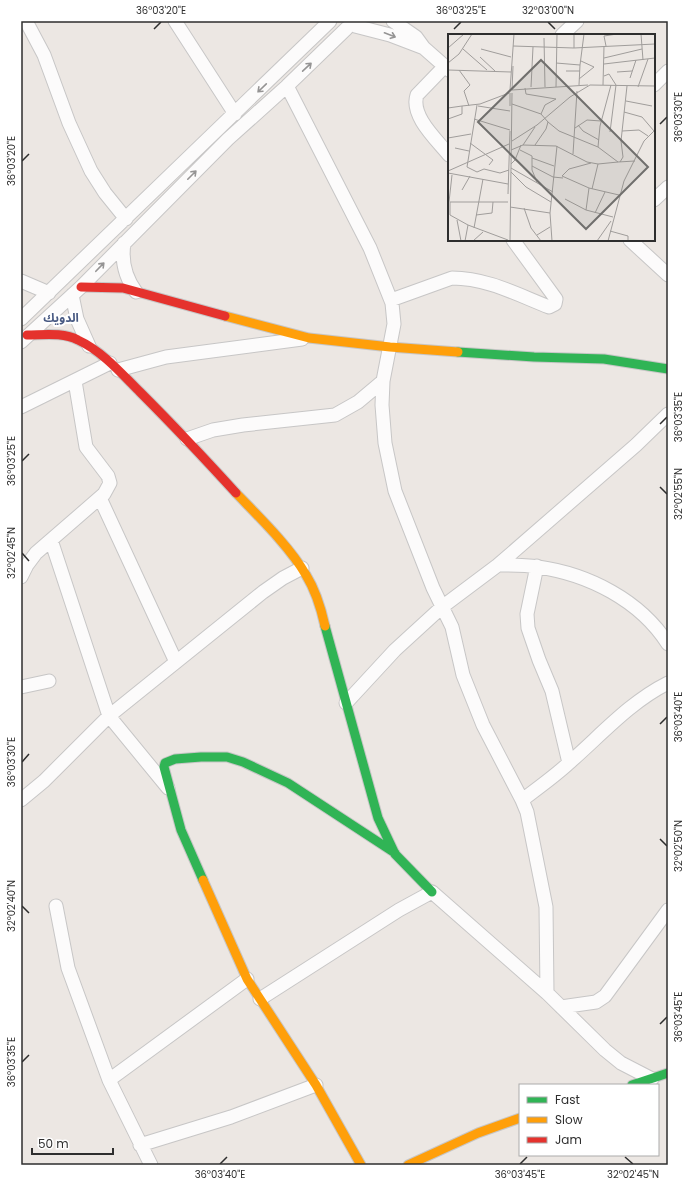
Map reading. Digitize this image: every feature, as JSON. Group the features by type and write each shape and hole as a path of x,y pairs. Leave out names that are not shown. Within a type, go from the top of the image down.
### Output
{"street":[{"path":"26,21 44,55 72,130 91,171 105,193 126,219"},
{"path":"175,21 235,114"},
{"path":"21,319 330,21"},
{"path":"335,21 341,26 354,25 390,35 424,48"},
{"path":"393,21 416,37 424,48 447,68 418,95 415,100 422,121 448,154"},
{"path":"563,34 577,21"},
{"path":"24,338 77,291 228,139 354,25"},
{"path":"655,84 668,71"},
{"path":"287,86 370,248 391,300 394,324 384,381 383,424 389,470 413,540 452,627 463,675 503,766 527,812 546,907 547,993"},
{"path":"655,199 668,187"},
{"path":"143,202 152,214"},
{"path":"391,300 452,278 462,278 491,284 549,307 553,306 556,299 514,241"},
{"path":"631,241 668,275"},
{"path":"124,243 123,264 130,284 136,292"},
{"path":"21,281 49,293"},
{"path":"77,291 109,286 308,338 390,347 534,357 604,359 668,369"},
{"path":"77,291 77,319 89,346"},
{"path":"24,338 63,335 77,339 89,346 114,366 187,439 302,568 313,586 319,602 378,818 395,854"},
{"path":"21,407 75,381 114,366 166,357 308,338"},
{"path":"21,577 30,559 100,498 104,494 110,480 86,447 75,381"},
{"path":"187,439 213,430 243,425 336,415 358,402 384,381"},
{"path":"346,703 395,650 442,607 498,565 625,455 668,414"},
{"path":"100,498 176,662"},
{"path":"51,540 109,716 169,790"},
{"path":"498,565 536,566 560,570 581,577 632,604 649,620 668,644"},
{"path":"536,566 527,614 528,628 535,650 552,690 569,763"},
{"path":"22,795 44,781 109,716 263,592 283,578 302,568"},
{"path":"21,687 49,681"},
{"path":"522,800 569,763 626,710 650,692 668,683"},
{"path":"361,1165 316,1085 247,979 181,830 164,767 169,760 200,757 233,758 288,783 395,854 432,892 547,993 605,1050 621,1063 652,1079"},
{"path":"260,999 399,910 432,892"},
{"path":"56,906 68,968 109,1080 150,1165"},
{"path":"561,1006 596,1002 605,996 668,910"},
{"path":"109,1080 247,979"},
{"path":"635,1084 668,1073"},
{"path":"140,1145 231,1117 316,1085"},
{"path":"408,1165 478,1133 519,1118"}],"traffic: fast":[{"path":"458,352 534,357 604,359 668,369"},
{"path":"325,626 378,818 395,854 432,892"},
{"path":"203,880 181,830 164,767 165,763 175,759 227,757 243,762 288,783 395,853"},
{"path":"635,1084 668,1073"}],"traffic: slow":[{"path":"225,316 309,338 390,347 458,352"},
{"path":"236,493 274,532 299,564 310,581 320,606 325,626"},
{"path":"203,880 247,979 316,1085 361,1165"},
{"path":"408,1165 478,1133 519,1118"}],"traffic: jam":[{"path":"81,287 123,288 225,316"},
{"path":"27,335 53,334 72,337 95,350 119,371 152,404 236,493"}],"district":[{"name":"الدويك","path":"61,318"}]}
